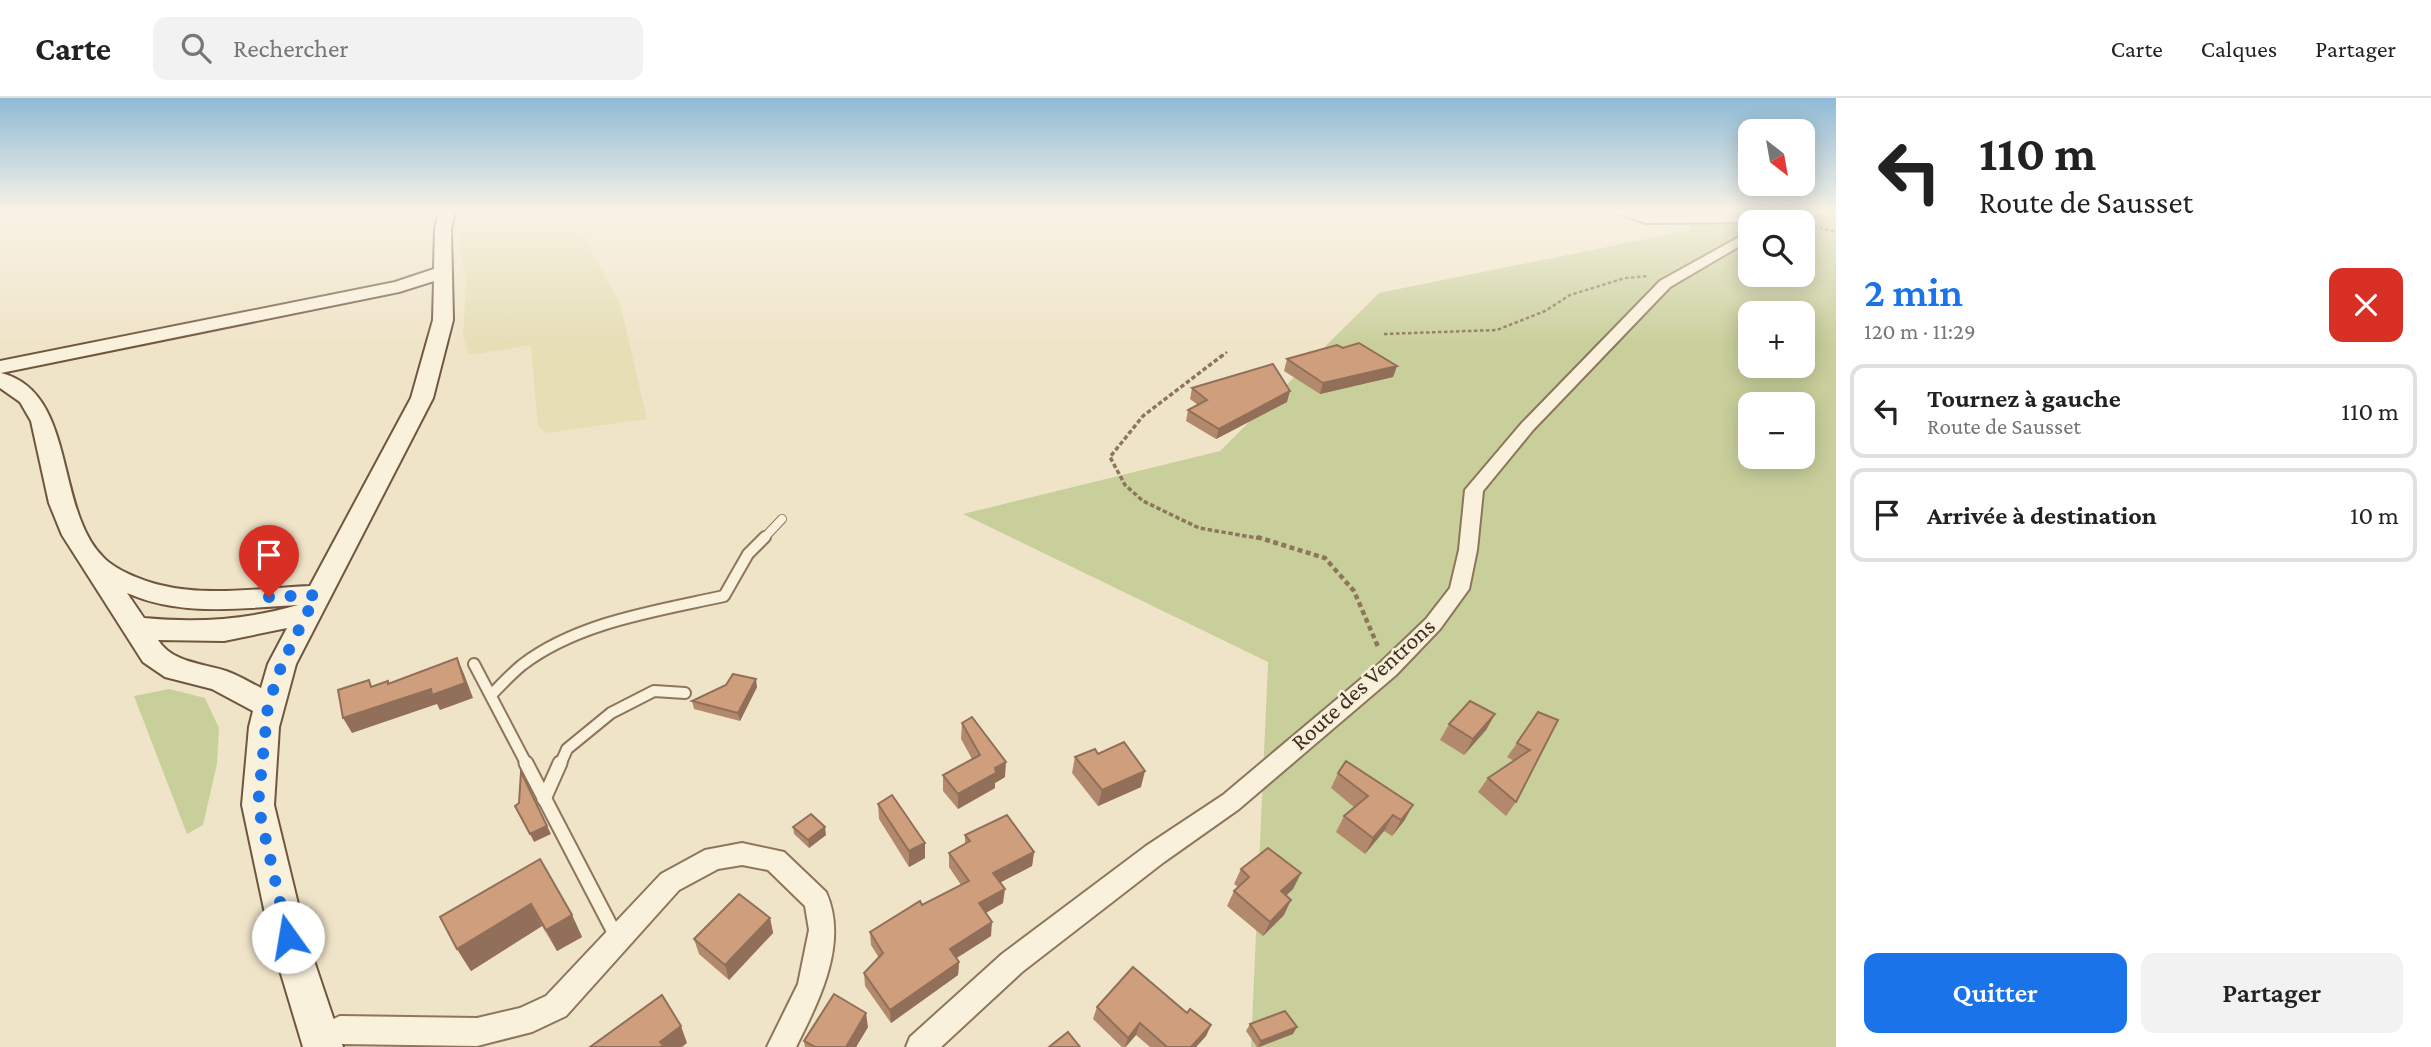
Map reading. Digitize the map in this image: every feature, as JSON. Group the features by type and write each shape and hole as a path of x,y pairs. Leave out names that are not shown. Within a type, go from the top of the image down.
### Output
{"main road":[{"path":"322,1043 288,937 258,805 268,705 282,664 312,604 422,398 443,320 444,255"},
{"path":"0,367 399,287 445,271"},
{"path":"0,379 29,398 42,421 61,503 75,535 121,608 138,628 153,655 175,669 220,680 268,705"},
{"path":"97,566 129,584 158,594 185,598 312,604"},
{"path":"138,628 185,598"},
{"path":"138,628 191,634 226,632 312,604"}],"street":[{"name":"Route des Ventrons","path":"920,1047 1012,963 1155,854 1231,802 1388,669 1433,624 1459,589 1468,550 1474,490 1527,427 1665,284 1715,255"},
{"path":"322,1043 340,1030 477,1031 522,1022 556,1006 670,882 714,858 742,854 775,860 817,900 822,930 811,987 781,1047"}],"lane":[{"path":"491,695 523,664 556,644 645,614 724,596 748,554 782,519"},
{"path":"474,664 618,940"},
{"path":"544,799 567,749 611,713 654,691 685,693"}],"path":[{"path":"1384,334 1497,330 1545,311 1570,295 1625,278 1688,271"},
{"path":"1227,352 1209,369 1180,386 1145,413 1110,457 1125,485 1143,501 1199,528 1255,536 1325,558 1354,591 1388,669"}],"shaded area":[{"path":"461,255 593,255 620,303 647,419 547,433 538,426 531,345 469,355 463,336 466,283"}],"green space":[{"path":"1566,255 1738,255 1738,287 1815,287 1815,255 1836,255 1836,1047 1251,1047 1268,662 963,514 1220,451 1379,293"},
{"path":"169,689 205,698 219,728 217,764 203,825 187,834 134,696"}],"building":[{"path":"1359,343 1397,366 1323,383 1287,359 1337,345 1343,348"},
{"path":"1273,364 1290,391 1219,429 1188,410 1207,400 1192,388"},
{"path":"457,658 465,683 432,695 431,689 343,718 338,690 369,680 371,687 388,681 388,684"},
{"path":"733,674 756,679 738,713 692,701 726,685"},
{"path":"1470,701 1495,714 1473,739 1449,724"},
{"path":"1538,712 1558,720 1516,802 1488,778 1530,750 1517,743"},
{"path":"972,717 1006,762 995,768 996,773 958,794 943,775 980,755 962,723"},
{"path":"1124,742 1145,771 1102,790 1075,757 1095,749 1098,754"},
{"path":"1346,761 1413,805 1401,820 1393,815 1373,838 1344,816 1368,796 1338,773"},
{"path":"521,772 547,826 530,834 515,806 519,803"},
{"path":"892,795 925,843 909,851 878,804"},
{"path":"811,814 825,827 808,840 793,827"},
{"path":"1007,815 1034,852 993,873 1005,889 979,903 992,922 950,949 959,962 890,1010 864,973 883,953 870,932 920,901 922,905 969,881 949,853 970,841 965,835"},
{"path":"1268,848 1301,873 1281,891 1291,900 1270,922 1234,891 1249,877 1241,869"},
{"path":"540,859 572,915 546,930 531,904 457,949 440,917"},
{"path":"739,894 770,918 725,965 694,939"},
{"path":"1133,967 1187,1013 1190,1009 1211,1025 1191,1047 1167,1047 1140,1023 1128,1038 1097,1007"},
{"path":"834,994 866,1013 846,1047 815,1047 804,1041"},
{"path":"662,995 681,1026 660,1042 664,1047 590,1047"},
{"path":"1285,1011 1297,1027 1261,1041 1250,1024"},
{"path":"1068,1032 1080,1047 1049,1047"}],"route":[{"path":"269,597 316,595 282,664 268,705 264,727 258,805 288,937"}]}
